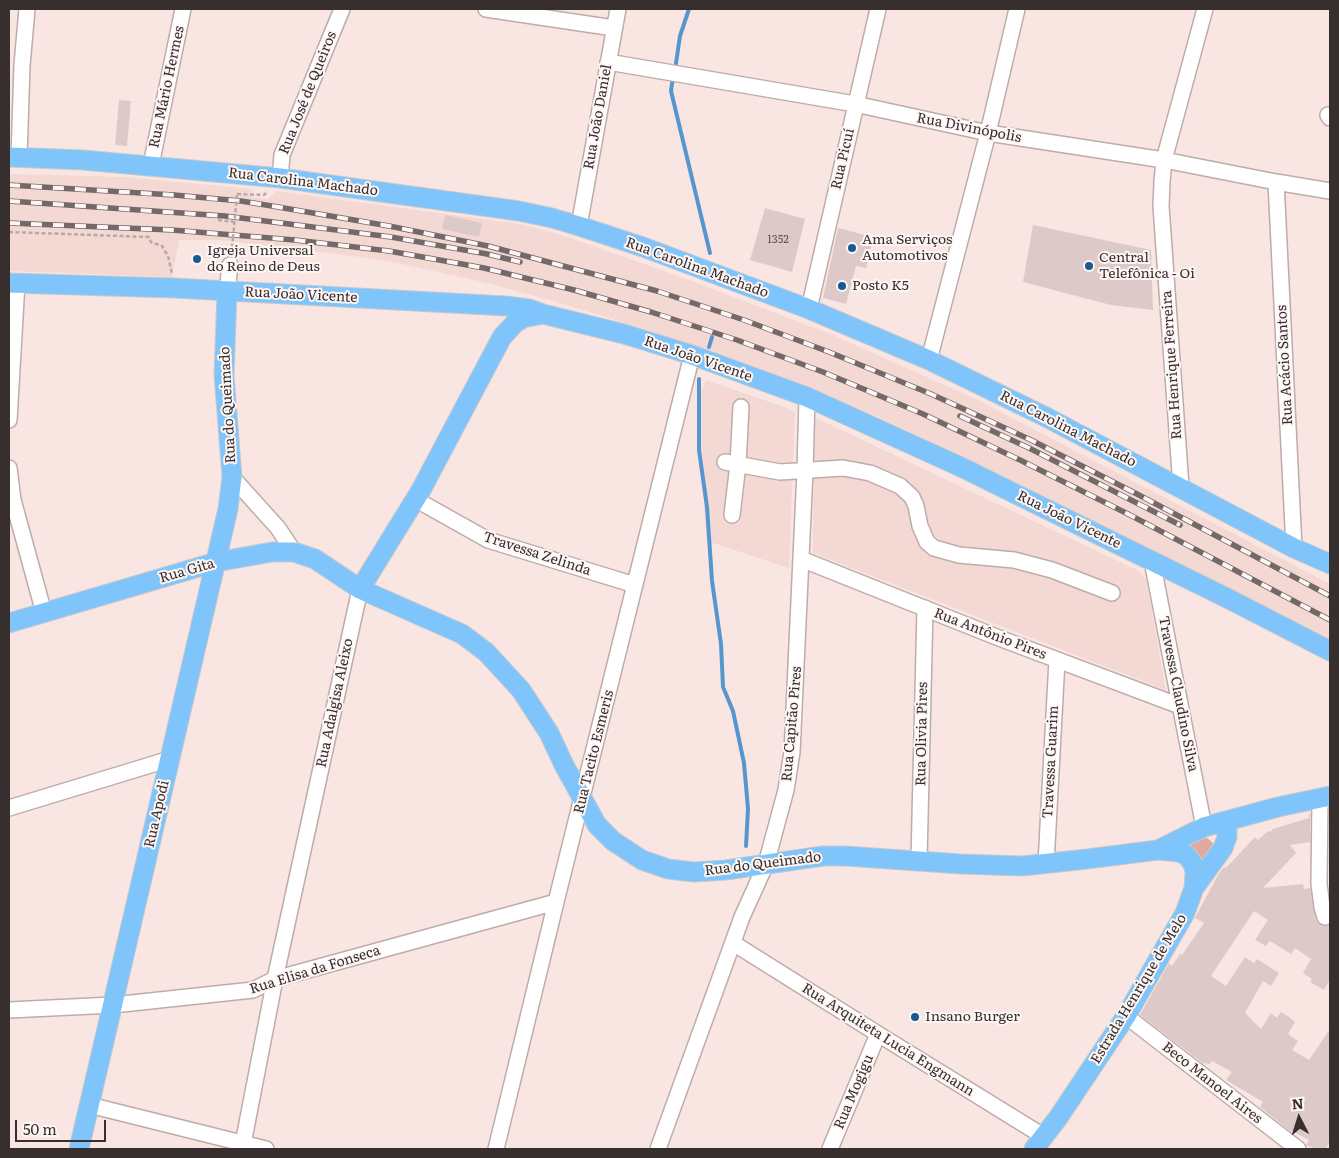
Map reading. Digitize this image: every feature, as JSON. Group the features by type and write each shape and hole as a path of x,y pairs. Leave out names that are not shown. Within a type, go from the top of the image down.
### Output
{"main road":[{"name":"Rua Carolina Machado","path":"14,157 151,165 280,178 519,211 579,226 692,265 809,309 929,360 1181,487 1294,548 1330,564"},
{"name":"Rua João Vicente","path":"13,283 174,288 488,304 529,309 624,334 692,355 807,397 961,467 1330,651"},
{"name":"Rua do Queimado","path":"228,292 224,375 232,477"},
{"path":"488,304 500,318 502,337"},
{"name":"Rua Adalgisa Aleixo","path":"360,590 415,500 502,337 515,323 523,318 543,314"},
{"name":"Rua Apodi","path":"79,1149 216,562 228,509 232,477"},
{"name":"Rua Gita","path":"9,623 216,562 272,552 294,552 315,559 360,590"},
{"name":"Rua do Queimado","path":"360,590 462,634 486,652 521,690 549,733 564,765 597,825 613,841 642,860 668,869 694,872 823,856 919,860 961,864 1022,866 1046,864 1158,850 1204,827 1325,797"},
{"name":"Estrada Henrique de Melo","path":"1038,1143 1058,1118 1126,1016 1185,913 1194,888 1223,848 1227,837 1227,822"},
{"path":"1158,850 1178,852 1191,861 1195,873 1194,888"}],"street":[{"path":"14,157 27,9"},
{"name":"Rua Mário Hermes","path":"151,165 183,9"},
{"name":"Rua José de Queiros","path":"280,178 282,155 342,9"},
{"path":"486,9 614,28"},
{"name":"Rua João Daniel","path":"579,226 618,9"},
{"name":"Rua Picuí","path":"809,309 878,9"},
{"path":"929,360 988,133 1017,9"},
{"name":"Rua Henrique Ferreira","path":"1181,487 1161,206 1164,160 1205,9"},
{"name":"Rua Divinópolis","path":"608,62 855,104 988,133 1164,160 1330,191"},
{"name":"Rua Acácio Santos","path":"1276,182 1294,548"},
{"name":"Rua do Queimado","path":"228,292 230,262"},
{"path":"9,420 13,283"},
{"name":"Rua Tacito Esmeris","path":"496,1149 692,355"},
{"name":"Rua Capitão Pires","path":"658,1149 742,917 766,864 786,790 792,752 807,397"},
{"path":"732,515 732,463 741,407"},
{"path":"732,463 780,472 843,468 870,473 900,486 912,497 920,526 927,542 934,548 959,555 1014,560 1052,570 1112,592"},
{"path":"9,468 13,500 44,613"},
{"name":"Rua do Queimado","path":"232,477 278,528 294,552"},
{"name":"Travessa Zelinda","path":"415,500 488,540 635,585"},
{"name":"Rua Antônio Pires","path":"801,559 1056,660 1180,706"},
{"name":"Travessa Claudino Silva","path":"1152,561 1204,827"},
{"name":"Rua Adalgisa Aleixo","path":"243,1146 275,979 360,590"},
{"name":"Rua Olivia Pires","path":"919,860 925,608"},
{"name":"Travessa Guarim","path":"1046,864 1056,660"},
{"path":"9,808 170,759"},
{"path":"1325,797 1319,884 1322,907 1326,916"},
{"name":"Rua Elisa da Fonseca","path":"9,1010 113,1005 253,990 275,979 556,902"},
{"name":"Rua Arquiteta Lucia Engmann","path":"734,943 878,1034 1038,1143"},
{"name":"Beco Manoel Aires","path":"1126,1016 1297,1149"},
{"name":"Rua Mogigu","path":"830,1149 878,1034"},
{"path":"89,1105 243,1146 266,1149"}],"path":[{"path":"230,262 237,194 264,195"},
{"path":"218,220 234,222"},
{"path":"9,232 148,236 151,242 162,246 168,256 174,288"}],"shaded area":[{"path":"9,174 126,177 252,189 251,197 268,199 276,191 520,224 559,234 681,277 826,332 976,399 1330,584 1330,641 998,473 876,416 735,360 560,303 483,282 402,264 353,256 220,240 179,240 172,277 9,271"},
{"path":"706,380 795,412 789,568 707,541 697,423 700,395"},
{"path":"814,417 1137,570 1146,579 1166,690 813,553"},
{"path":"1198,836 1206,837 1213,843 1215,853 1205,870 1179,843"}],"building":[{"path":"119,100 131,101 127,146 115,145"},
{"path":"765,208 805,219 792,272 750,260"},
{"path":"445,215 482,223 479,237 442,229"},
{"name":"Central Telefônica - Oi","path":"1033,225 1151,250 1153,310 1111,305 1023,282"},
{"path":"838,228 873,237 866,268 856,266 846,304 823,298"},
{"path":"1309,814 1310,842 1290,845 1296,853 1263,888 1303,884 1304,889 1310,888 1316,920 1322,926 1330,924 1330,980 1324,990 1310,982 1312,979 1303,973 1311,959 1295,948 1291,954 1270,941 1266,946 1255,940 1268,920 1254,911 1211,976 1226,986 1245,957 1254,963 1257,959 1279,973 1271,986 1263,981 1245,1013 1261,1029 1271,1013 1277,1018 1281,1012 1289,1017 1295,1022 1288,1034 1298,1041 1292,1050 1309,1060 1330,1029 1330,1140 1326,1149 1316,1149 1306,1145 1309,1140 1291,1132 1260,1107 1263,1102 1226,1080 1232,1072 1212,1061 1210,1064 1204,1064 1140,1015 1169,963 1172,966 1180,954 1182,955 1204,923 1195,918 1224,867 1226,868 1255,837 1258,840 1268,831 1270,832 1273,829 1309,818"}],"waterway":[{"path":"675,70 680,36 689,9"},
{"path":"673,77 671,91 710,253"},
{"path":"709,347 712,337"},
{"path":"699,379 699,450 707,507 712,581 721,644 723,687 733,711 744,763 748,809 746,846"}],"railway":[{"path":"9,185 174,195 241,201 278,207 389,226 488,246 657,291 744,320 829,352 931,394 1031,440 1330,596"},
{"path":"9,201 225,216 391,237 487,254 520,262"},
{"path":"9,223 172,230 295,240 389,251 484,268 574,290 651,312 737,340 823,372 923,414 1128,514 1330,620"},
{"path":"960,416 1029,448 1180,525"}],"place":[{"name":"Ama Serviços Automotivos","path":"852,248"},
{"name":"Igreja Universal do Reino de Deus","path":"197,259"},
{"name":"Central Telefônica - Oi","path":"1089,266"},
{"name":"Posto K5","path":"842,286"},
{"name":"Insano Burger","path":"915,1017"}]}
